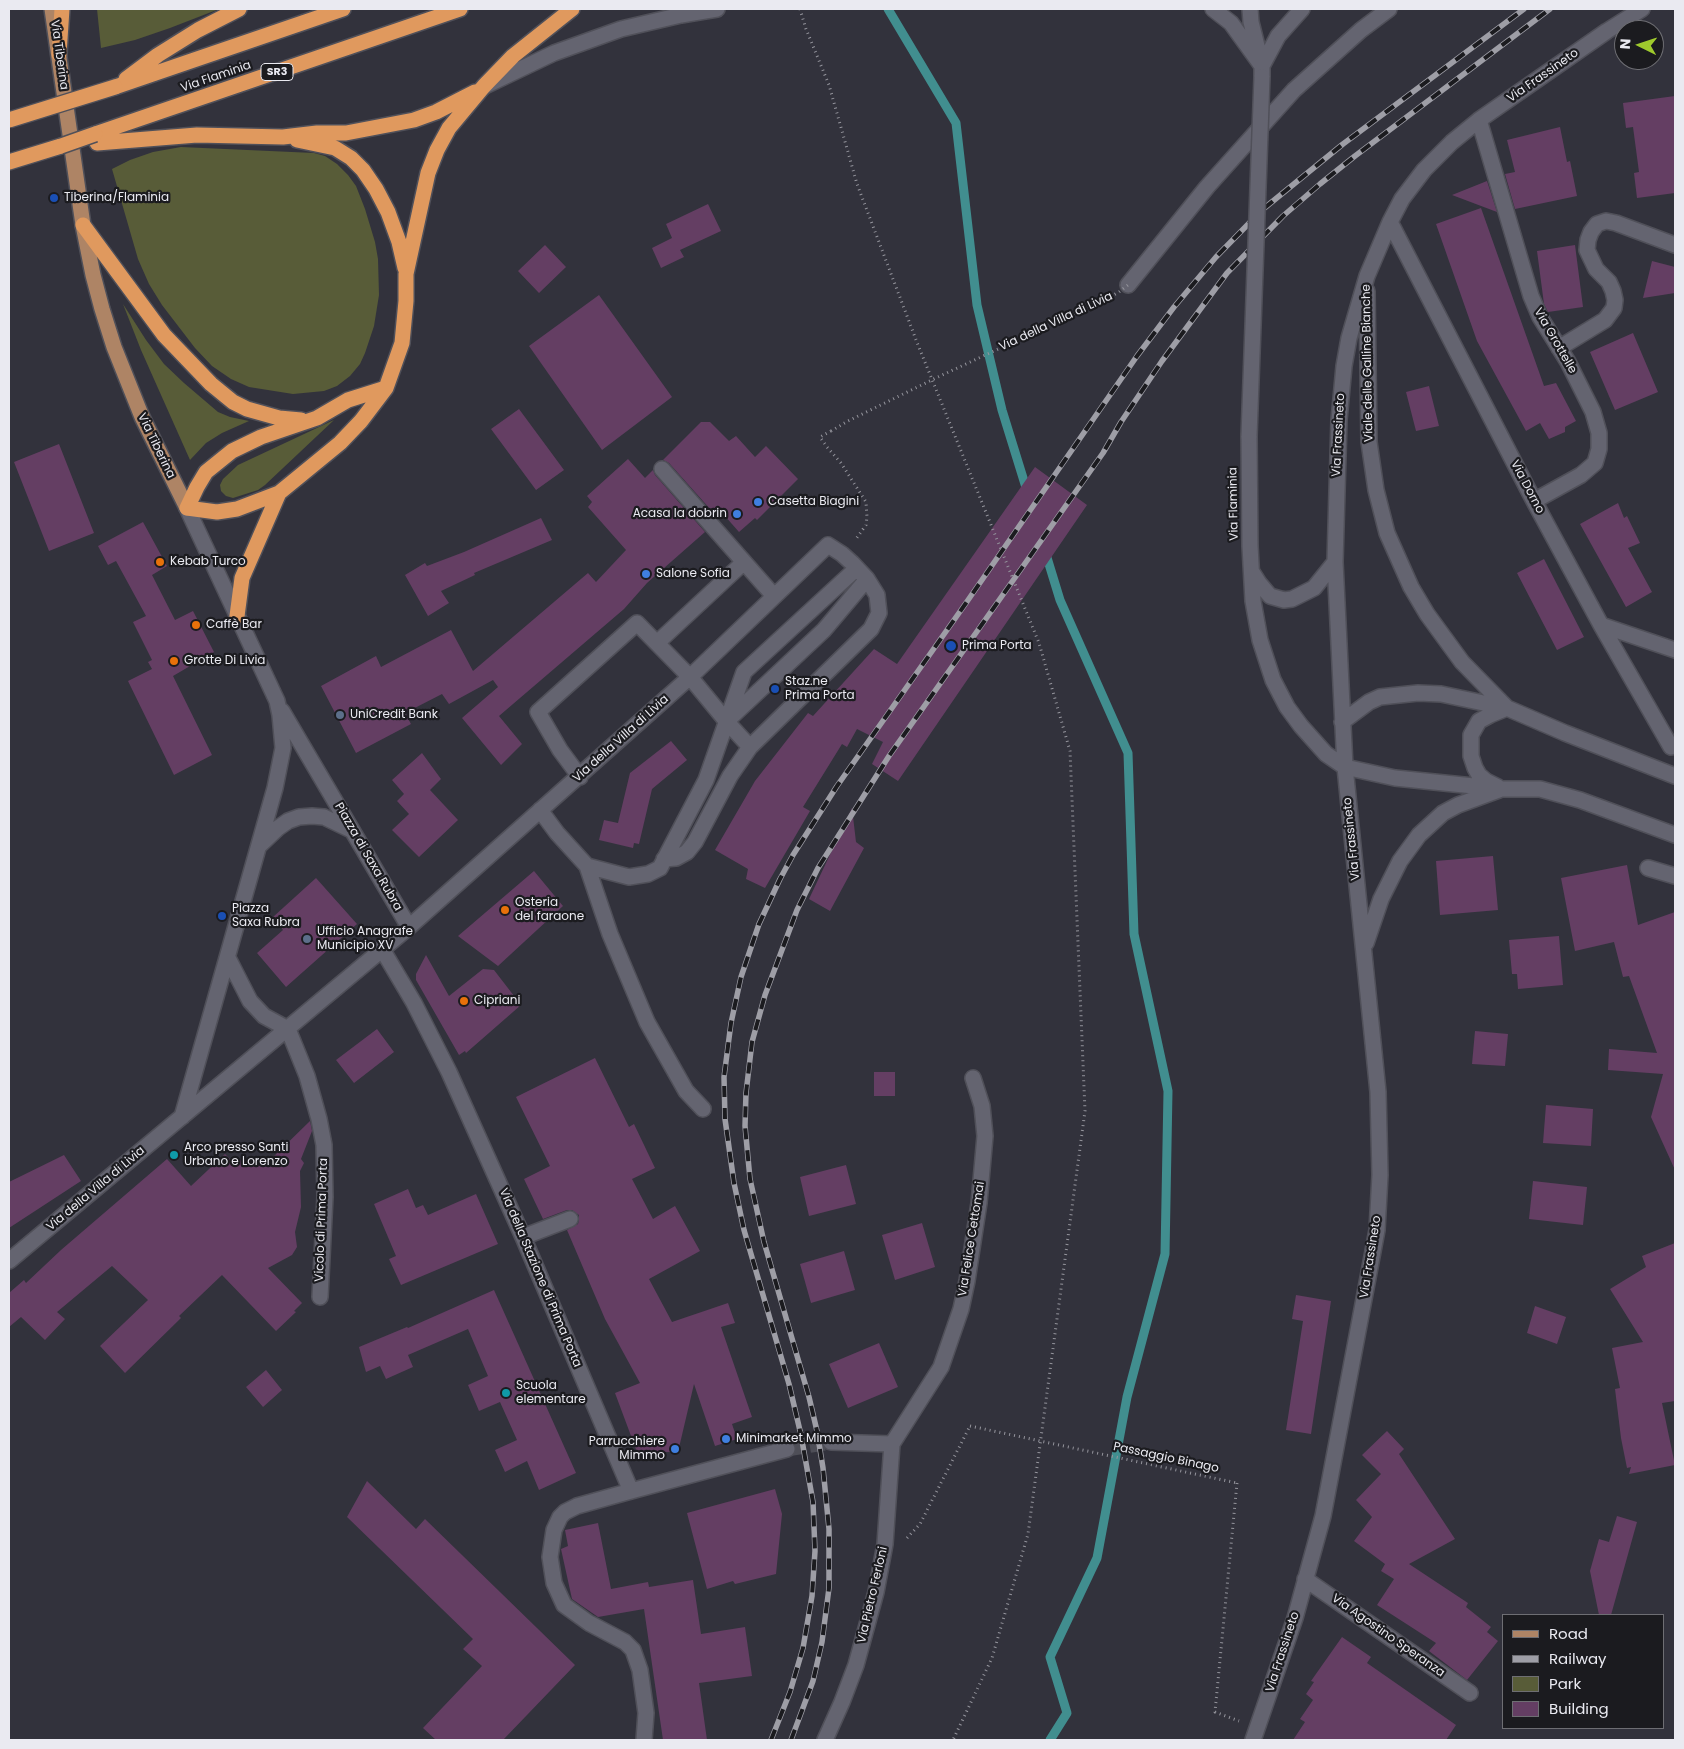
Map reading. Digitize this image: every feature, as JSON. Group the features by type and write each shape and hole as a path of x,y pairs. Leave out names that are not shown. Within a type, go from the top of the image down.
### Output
{"highway":[{"path":"59,54 62,9"},
{"path":"115,88 158,55 198,30 239,9"},
{"name":"Via Flaminia","path":"9,120 115,88 342,9"},
{"name":"Via Flaminia","path":"96,139 460,9"},
{"path":"386,388 348,400 317,418 261,437 223,457 206,472 196,487 187,508 217,512 238,509 279,493 340,443 362,421 386,388 402,343 406,301 406,274 428,173 437,150 449,128 484,86 513,56 572,9"},
{"path":"9,162 61,146 96,139 197,136 283,137 317,133 346,133 414,120 436,112 484,86"},
{"path":"283,137 335,148 351,158 363,170 388,212 399,242 406,274"},
{"path":"83,225 164,335 198,372 222,394 233,402 262,415 297,420 317,418"},
{"path":"237,616 242,578 279,493"}],"main road":[{"name":"Via Tiberina","path":"52,9 92,275 114,347 142,417 187,508"}],"street":[{"path":"484,86 566,48 621,29 717,9"},
{"path":"1213,9 1240,32 1262,72"},
{"path":"1250,9 1262,72"},
{"path":"1262,72 1278,36 1302,9"},
{"path":"1128,285 1207,187 1294,90 1361,30 1388,9"},
{"path":"1607,31 1615,20 1617,9"},
{"name":"Via Frassineto","path":"1256,1735 1293,1625 1329,1490 1377,1230 1380,1175 1376,1064 1345,767 1335,562 1338,437 1344,366 1354,319 1367,276 1390,222 1402,199 1424,170 1452,142 1479,120 1607,31 1642,9"},
{"name":"Via Flaminia","path":"1262,72 1249,436 1249,522 1253,600 1260,640 1273,680 1287,707 1326,754 1345,767"},
{"name":"Via Grottelle","path":"1479,120 1531,296 1540,317 1568,362 1593,412 1599,433 1599,449 1594,462 1581,475 1534,501"},
{"path":"1559,348 1605,320 1614,308 1613,291 1608,282 1596,269 1587,250 1588,240 1596,224 1606,221 1616,223 1675,245"},
{"name":"Via Dorno","path":"1390,222 1534,501 1600,624 1670,747"},
{"name":"Viale delle Galline Bianche","path":"1367,276 1369,442 1376,490 1387,533 1411,587 1427,614 1462,662 1507,708"},
{"path":"662,469 774,596"},
{"name":"Via Tiberina","path":"187,508 277,701 280,715 283,748 278,774 228,958"},
{"name":"Via della Villa di Livia","path":"409,927 540,810 580,777 690,677 828,545 842,554"},
{"path":"664,859 682,856 691,848 730,776 750,747 872,629 878,612 878,596 862,574 842,554"},
{"path":"657,643 744,562"},
{"path":"1252,572 1258,583 1270,596 1284,600 1292,599 1314,588 1335,562"},
{"path":"726,722 824,630 862,574"},
{"path":"587,866 622,876 636,877 660,868 706,780 744,672 862,574"},
{"path":"580,777 560,750 538,712 637,623 690,677 726,722 750,747"},
{"path":"1600,624 1675,650"},
{"name":"Viale delle Galline Bianche","path":"1342,722 1369,702 1380,697 1405,693 1441,694 1507,708 1675,776"},
{"name":"Piazza di Saxa Rubra","path":"277,701 409,927"},
{"path":"1503,789 1486,781 1480,775 1471,756 1470,746 1471,735 1479,721 1507,708"},
{"path":"1345,767 1395,778 1503,789 1540,789 1603,808 1675,835"},
{"path":"1363,952 1372,922 1391,879 1400,861 1419,835 1430,824 1451,809 1503,789"},
{"path":"540,810 557,833 587,866 610,934 647,1022 686,1091 703,1109"},
{"path":"258,848 278,828 288,821 299,817 324,817 334,820 352,831"},
{"path":"1648,868 1675,876"},
{"path":"182,1117 409,927"},
{"name":"Via della Stazione di Prima Porta","path":"382,949 414,1003 449,1072 523,1237 631,1491"},
{"path":"228,958 250,1001 264,1016 288,1029"},
{"path":"182,1117 228,958"},
{"name":"Vicolo di Prima Porta","path":"288,1029 307,1076 320,1120 324,1145 325,1190 320,1297"},
{"name":"Via Felice Cettomai","path":"892,1444 940,1367 968,1281 979,1203 985,1136 982,1106 973,1078"},
{"name":"Via della Villa di Livia","path":"9,1261 182,1117"},
{"path":"523,1237 570,1219"},
{"path":"831,1442 892,1444"},
{"name":"Via Pietro Ferloni","path":"825,1740 856,1665 876,1592 885,1544 892,1444"},
{"path":"644,1740 646,1713 640,1670 633,1650 625,1642 589,1623 564,1605 554,1583 550,1557 556,1524 565,1512 577,1506 787,1449"},
{"name":"Via Agostino Speranza","path":"1305,1579 1470,1693"}],"path":[{"path":"800,9 829,85 857,184 918,345 1039,643 1070,751 1085,1111 1028,1534 992,1658 953,1740"},
{"name":"Via della Villa di Livia","path":"842,554 862,532 866,525 868,510 866,502 841,463 820,437 905,393 1057,320 1108,298 1128,285"},
{"name":"Passaggio Binago","path":"885,1544 900,1541 910,1536 920,1524 970,1426 1237,1482 1215,1712 1256,1735"}],"green space":[{"path":"97,9 219,9 135,40 101,48"},
{"path":"181,147 314,153 325,156 337,164 356,186 375,242 378,259 379,295 374,326 360,364 350,376 337,386 324,391 293,394 249,387 231,379 212,366 195,348 162,305 149,284 138,259 112,169 153,152"},
{"path":"123,304 164,364 184,383 218,412 249,421 222,433 206,443 190,460 141,350"},
{"path":"334,420 258,490 233,498 226,496 221,491 220,485 223,479 238,465"}],"building":[{"path":"1675,96 1675,193 1637,198 1634,173 1639,172 1633,127 1626,128 1623,103"},
{"path":"1560,127 1567,162 1570,161 1577,196 1515,209 1505,174 1515,172 1507,140"},
{"path":"1487,181 1497,212 1452,195"},
{"path":"708,204 721,231 680,250 684,257 661,268 652,248 672,238 666,224"},
{"path":"1481,208 1544,386 1556,383 1576,421 1565,427 1565,432 1549,439 1540,423 1526,431 1477,341 1436,224"},
{"path":"545,245 566,267 539,293 518,271"},
{"path":"1575,245 1583,307 1548,312 1544,304 1537,251"},
{"path":"1652,261 1675,267 1675,293 1643,298"},
{"path":"599,295 672,397 602,450 529,346"},
{"path":"1633,333 1658,392 1615,410 1590,352"},
{"path":"1429,386 1439,426 1416,431 1406,392"},
{"path":"519,409 564,470 536,490 491,429"},
{"path":"701,422 710,422 729,441 736,436 755,457 766,446 798,479 757,520 755,518 739,532 724,515 719,519 669,463 663,460"},
{"path":"59,444 94,533 49,551 14,462"},
{"path":"628,459 645,478 653,470 655,475 705,532 647,583 624,609 499,716 522,744 501,765 462,718 498,687 493,680 449,704 442,694 405,713 411,724 356,753 321,686 376,656 381,667 451,630 473,671 588,573 596,582 626,550 588,507 592,502 587,496"},
{"path":"1035,467 1087,505 898,781 872,764 883,742 857,729 847,747 842,744 803,807 810,811 765,888 746,879 748,869 715,850 755,781 808,713 813,716 874,649 897,664"},
{"path":"1618,503 1624,518 1627,516 1640,543 1628,548 1652,592 1626,607 1580,524"},
{"path":"541,518 552,540 474,573 475,575 441,591 449,603 428,616 405,575 425,563 427,566 464,552"},
{"path":"143,522 167,566 152,575 175,620 193,611 214,652 173,676 212,755 174,775 128,681 152,669 148,662 152,660 133,622 146,616 116,561 108,565 98,546"},
{"path":"1544,559 1584,637 1557,650 1517,573"},
{"path":"671,741 687,760 652,789 639,844 634,843 633,848 599,840 604,820 618,823 630,773"},
{"path":"422,753 441,779 430,790 458,820 419,857 392,830 409,814 397,801 404,794 392,780"},
{"path":"852,808 856,842 864,848 830,911 809,899"},
{"path":"1493,856 1498,910 1440,915 1436,861"},
{"path":"1627,865 1638,925 1675,912 1675,1170 1651,1117 1663,1074 1608,1070 1609,1049 1657,1053 1629,976 1623,977 1614,942 1575,951 1561,878"},
{"path":"534,871 563,906 498,966 458,936"},
{"name":"Ufficio Anagrafe Municipio XV","path":"316,878 357,924 286,987 257,953 283,930 273,917"},
{"path":"1559,936 1563,985 1518,989 1517,974 1512,974 1509,940"},
{"path":"426,955 449,996 483,969 494,970 521,1005 466,1053 465,1051 459,1055 416,980 416,974"},
{"path":"377,1029 394,1052 354,1083 336,1060"},
{"path":"1475,1031 1508,1034 1505,1066 1472,1064"},
{"path":"595,1058 629,1127 634,1124 655,1168 632,1179 653,1219 675,1206 700,1251 649,1279 672,1322 728,1303 735,1323 721,1327 752,1417 732,1424 737,1439 715,1446 694,1384 678,1452 637,1452 615,1393 640,1383 605,1319 567,1230 578,1224 579,1215 572,1210 567,1210 543,1219 524,1179 550,1166 516,1097"},
{"path":"874,1072 895,1072 895,1096 874,1096"},
{"path":"1546,1105 1593,1109 1591,1146 1543,1143"},
{"path":"310,1121 312,1131 301,1159 304,1163 300,1171 301,1207 295,1232 297,1247 292,1255 268,1268 302,1303 294,1311 296,1312 276,1331 222,1275 179,1316 181,1318 125,1373 100,1346 148,1300 112,1266 57,1312 65,1319 45,1340 21,1317 9,1327 9,1293 24,1280 26,1283 61,1250 167,1159 191,1186 225,1154 232,1161 268,1162"},
{"path":"64,1155 81,1181 9,1228 9,1182"},
{"path":"846,1165 856,1204 809,1216 800,1177"},
{"path":"1533,1181 1587,1187 1583,1225 1529,1219"},
{"path":"408,1189 416,1208 423,1205 428,1215 476,1194 498,1244 401,1285 389,1259 396,1256 374,1204"},
{"path":"922,1223 935,1267 895,1280 882,1235"},
{"path":"1675,1243 1675,1401 1662,1403 1675,1465 1629,1474 1631,1467 1627,1468 1621,1438 1615,1389 1620,1388 1612,1348 1643,1342 1610,1289 1646,1267 1642,1256"},
{"path":"844,1251 855,1290 811,1303 800,1264"},
{"name":"Scuola elementare","path":"494,1290 576,1473 539,1490 527,1461 505,1472 495,1450 517,1440 500,1402 479,1411 468,1385 488,1376 468,1329 408,1355 413,1367 386,1379 380,1366 366,1372 359,1347 408,1328"},
{"path":"1296,1295 1331,1301 1311,1434 1286,1430 1303,1321 1292,1319"},
{"path":"1535,1306 1566,1317 1557,1344 1527,1333"},
{"path":"879,1343 898,1387 848,1408 829,1364"},
{"path":"266,1370 282,1390 263,1407 246,1387"},
{"path":"1387,1431 1404,1449 1399,1454 1455,1539 1409,1564 1468,1603 1466,1607 1491,1627 1487,1632 1498,1641 1467,1680 1429,1651 1436,1643 1377,1605 1394,1579 1381,1571 1385,1564 1354,1541 1372,1517 1356,1500 1381,1474 1362,1455"},
{"path":"367,1481 416,1529 425,1519 575,1665 503,1740 436,1740 423,1728 482,1666 463,1649 473,1639 347,1517"},
{"path":"775,1489 782,1514 776,1574 735,1584 733,1581 707,1589 687,1513"},
{"path":"1617,1516 1637,1522 1611,1614 1599,1614 1590,1571 1599,1539 1609,1542"},
{"path":"598,1523 611,1589 648,1582 649,1587 693,1580 701,1634 745,1627 752,1676 699,1683 707,1740 663,1740 644,1609 598,1617 572,1599 561,1549 568,1546 565,1530"},
{"path":"1342,1637 1371,1657 1367,1663 1456,1725 1446,1740 1293,1740 1305,1722 1300,1719 1313,1700 1306,1694 1314,1682 1311,1681"}],"waterway":[{"path":"888,9 956,123 977,305 1002,410 1028,494"},
{"path":"1045,551 1060,600 1128,753 1134,934 1168,1091 1165,1254 1127,1397 1097,1558 1050,1657 1067,1713 1050,1740"}],"tunnel":[{"path":"787,1449 831,1442"}],"railway":[{"path":"771,1740 790,1692 803,1648 812,1596 815,1551 813,1502 801,1435 789,1384 744,1230 734,1183 725,1119 724,1077 731,1023 741,977 759,924 793,855 837,786 1137,356 1174,307 1216,257 1262,210 1343,144 1524,9"},
{"path":"791,1740 813,1681 822,1642 829,1588 829,1529 817,1431 764,1242 750,1179 745,1126 746,1093 752,1042 765,995 797,910 818,868 889,756 1103,453 1121,422 1162,361 1227,273 1283,216 1320,184 1550,9"}],"place":[{"name":"Tiberina/Flaminia","path":"54,198"},
{"name":"Casetta Biagini","path":"758,502"},
{"name":"Acasa la dobrin","path":"737,514"},
{"name":"Kebab Turco","path":"160,562"},
{"name":"Salone Sofia","path":"646,574"},
{"name":"Caffè Bar","path":"196,625"},
{"name":"Prima Porta","path":"951,646"},
{"name":"Grotte Di Livia","path":"174,661"},
{"name":"Staz.ne Prima Porta","path":"775,689"},
{"name":"UniCredit Bank","path":"340,715"},
{"name":"Osteria del faraone","path":"505,910"},
{"name":"Piazza Saxa Rubra","path":"222,916"},
{"name":"Ufficio Anagrafe Municipio XV","path":"307,939"},
{"name":"Cipriani","path":"464,1001"},
{"name":"Arco presso Santi Urbano e Lorenzo","path":"174,1155"},
{"name":"Scuola elementare","path":"506,1393"},
{"name":"Minimarket Mimmo","path":"726,1439"},
{"name":"Parrucchiere Mimmo","path":"675,1449"}]}
